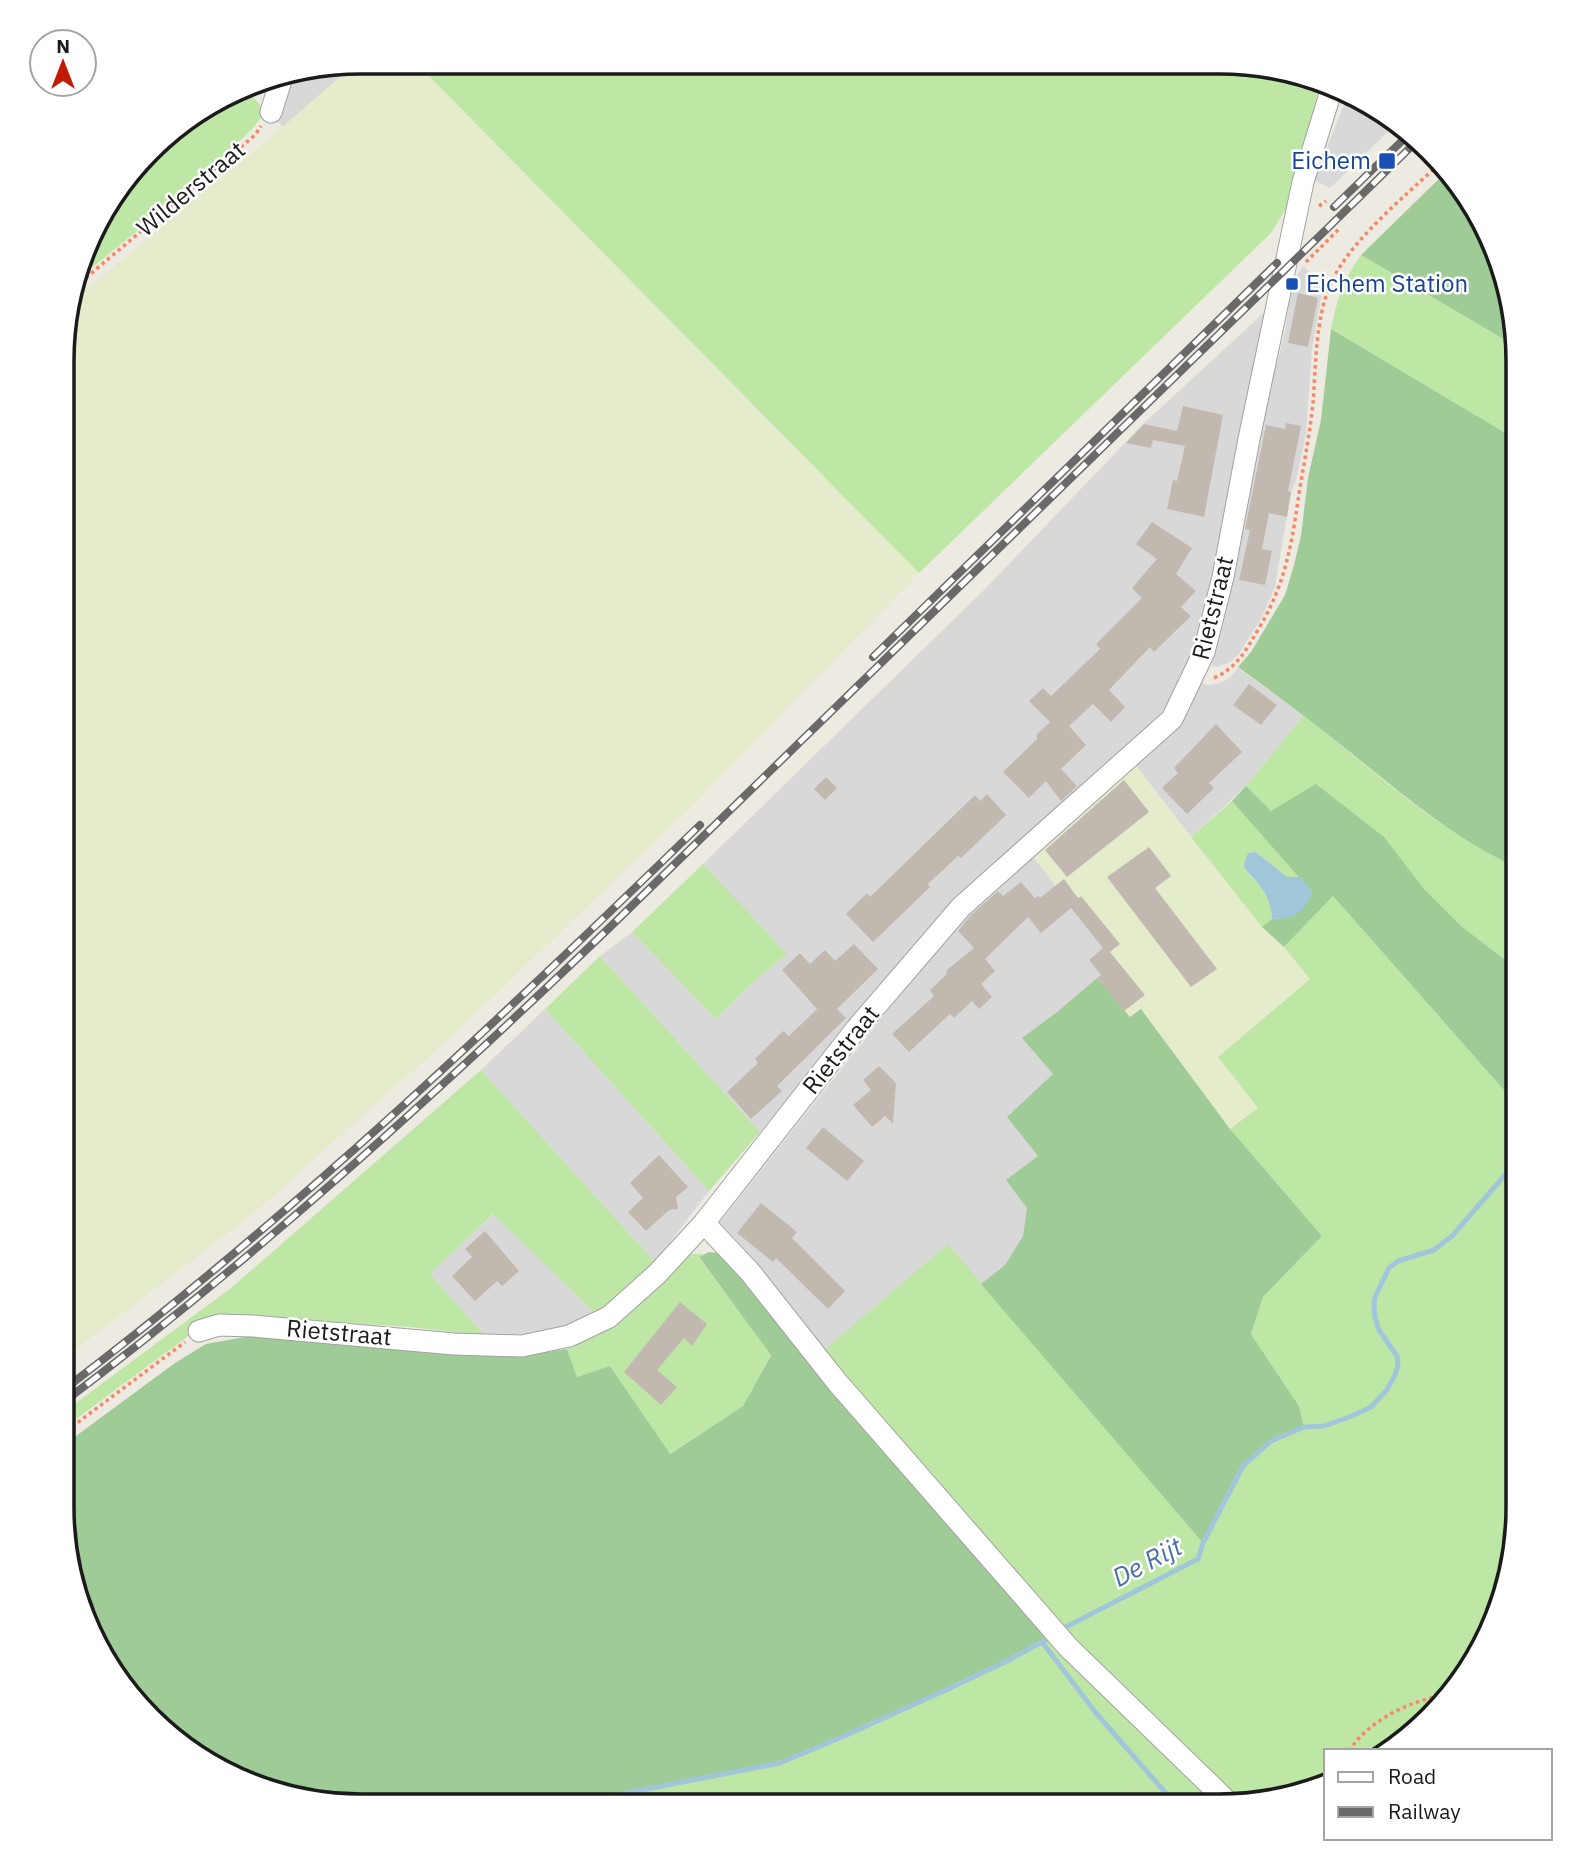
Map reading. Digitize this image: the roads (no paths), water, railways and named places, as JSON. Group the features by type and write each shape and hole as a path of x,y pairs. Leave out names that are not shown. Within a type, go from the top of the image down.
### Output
{"street":[{"path":"271,112 279,85"},
{"name":"Rietstraat","path":"199,1331 219,1325 253,1326 454,1344 522,1346 569,1336 609,1317 657,1274 704,1223 857,1028 961,907 1171,719 1196,673 1204,652 1223,577 1303,183 1330,95"},
{"path":"704,1223 750,1272 837,1382 1068,1647 1220,1794"}],"water":[{"path":"1256,852 1287,877 1301,877 1312,892 1298,913 1272,919 1267,897 1245,869 1248,853"}],"waterway":[{"name":"De Rijt","path":"1058,1631 1198,1559 1203,1543 1243,1466 1271,1441 1304,1427 1324,1426 1371,1407 1386,1391 1398,1365 1397,1356 1379,1330 1375,1318 1375,1297 1389,1268 1398,1261 1434,1250 1452,1236 1506,1174"},
{"name":"De Rijt","path":"621,1794 780,1763 948,1689 1051,1637"},
{"path":"1042,1642 1096,1713 1167,1794"}],"railway":[{"path":"1334,207 1403,140"},
{"path":"74,1394 273,1234 475,1054 607,930 1411,147"},
{"path":"873,657 1277,263"},
{"path":"74,1382 229,1258 390,1118 700,825"}],"place":[{"name":"Eichem","path":"1387,161"},
{"name":"Eichem Station","path":"1292,284"}]}
